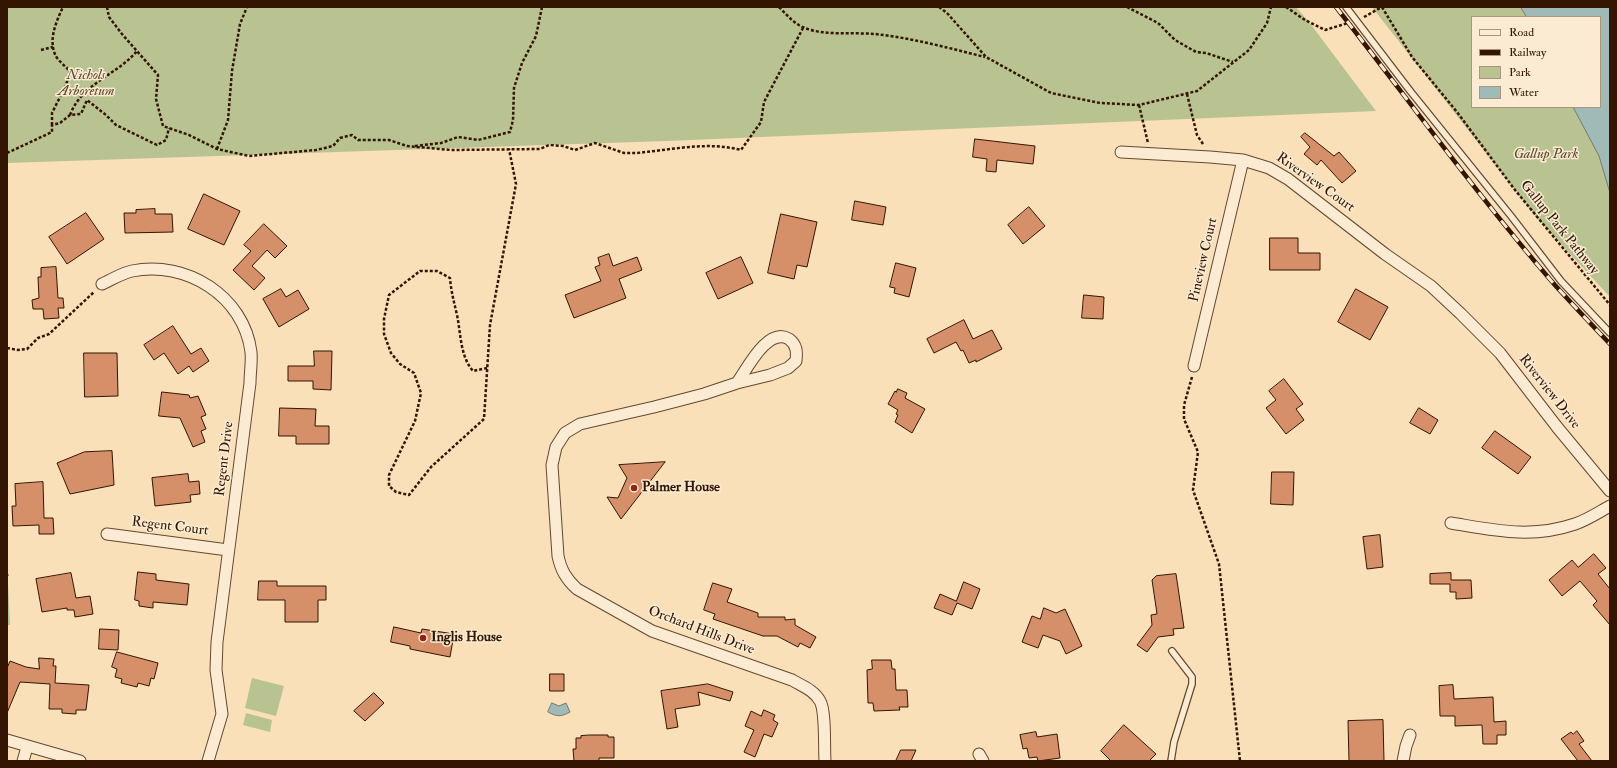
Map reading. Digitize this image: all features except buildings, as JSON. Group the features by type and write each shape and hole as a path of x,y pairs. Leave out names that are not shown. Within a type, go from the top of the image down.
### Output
{"street":[{"name":"Riverview Court","path":"1121,152 1243,160 1269,168 1288,179 1385,254 1431,286 1461,314"},
{"name":"Pineview Court","path":"1194,366 1243,160"},
{"name":"Regent Drive","path":"102,284 131,271 155,268 177,271 194,277 210,286 226,300 236,312 245,330 251,352 250,383 217,642 216,670 222,714 208,761"},
{"name":"Riverview Drive","path":"1461,314 1500,353 1557,427 1610,491"},
{"name":"Orchard Hills Drive","path":"737,382 765,343 774,337 785,337 794,342 797,351 796,361 788,368 770,375 737,382 704,394 580,424 565,433 556,447 552,465 558,556 561,570 568,582 577,589 652,631 792,680 811,690 820,702 823,717 825,761"},
{"path":"1451,523 1518,533 1543,532 1576,524 1610,506"},
{"name":"Regent Court","path":"107,534 228,550"},
{"path":"1403,761 1410,735"},
{"path":"7,740 80,761"},
{"path":"23,761 27,747"}],"lane":[{"path":"1346,7 1411,92 1511,216 1561,281 1610,333"},
{"path":"1170,761 1174,742 1192,684 1192,677 1172,651"}],"path":[{"path":"7,153 52,132 52,113 66,85 70,72 57,57 53,47 53,36 63,7"},
{"path":"107,7 109,17 136,51 158,75 156,99 163,126 217,149 250,156 316,150 332,146 340,138 352,135 358,140 389,140 407,146 451,150 540,149 549,145 563,146 575,150 595,144 624,153 708,146 727,146 741,150 761,122 764,102 794,43 804,28"},
{"path":"217,149 228,120 232,72 240,24 247,7"},
{"path":"407,146 441,143 458,137 478,140 510,132 514,88 522,63 536,36 542,7"},
{"path":"779,7 791,20 804,28 820,32 853,32 918,41 986,57 1051,93 1100,103 1139,105 1197,91 1249,50 1267,23 1271,7"},
{"path":"938,7 947,13 986,57"},
{"path":"1128,7 1158,23 1175,40 1196,52 1206,53 1233,62"},
{"path":"1286,7 1305,20 1325,30 1356,20 1382,7"},
{"name":"Gallup Park Pathway","path":"1382,7 1412,57 1457,112 1515,190 1610,305"},
{"path":"41,50 53,47"},
{"path":"52,125 60,123 70,115 72,109 89,87 131,58 136,51"},
{"path":"1187,94 1197,135 1210,157"},
{"path":"70,115 81,114 87,100 116,125 157,145 166,140 169,128"},
{"path":"1139,105 1150,155"},
{"path":"487,368 473,371 464,356 457,314 451,294 450,278 437,270 420,270 389,295 384,319 384,334 391,353 400,364 414,373 421,393 415,421 389,475 390,486 396,492 409,495 431,467 484,418 490,325 516,184 509,149"},
{"path":"7,348 18,350 27,349 38,338 49,334 79,308 102,284"},
{"path":"1194,366 1184,405 1184,419 1198,452 1193,490 1219,564 1240,761"}],"green space":[{"name":"Nichols Arboretum","path":"7,7 1296,7 1376,111 667,141 7,163"},
{"name":"Gallup Park","path":"1372,7 1521,7 1526,16 1471,16 1471,108 1574,108 1599,156 1610,193 1610,297 1536,217"},
{"path":"7,560 10,625 7,625"},
{"path":"252,678 284,686 276,716 245,708"},
{"path":"246,713 272,720 270,732 243,725"}],"water":[{"path":"1521,7 1610,7 1610,193 1599,156 1574,108 1601,108 1601,16 1526,16"},
{"path":"552,703 559,706 566,703 570,712 559,716 551,714 548,712"}],"railway":[{"path":"1336,7 1443,147 1525,250 1554,284 1610,344"}],"place":[{"name":"Palmer House","path":"634,488"},
{"name":"Inglis House","path":"423,638"}]}
